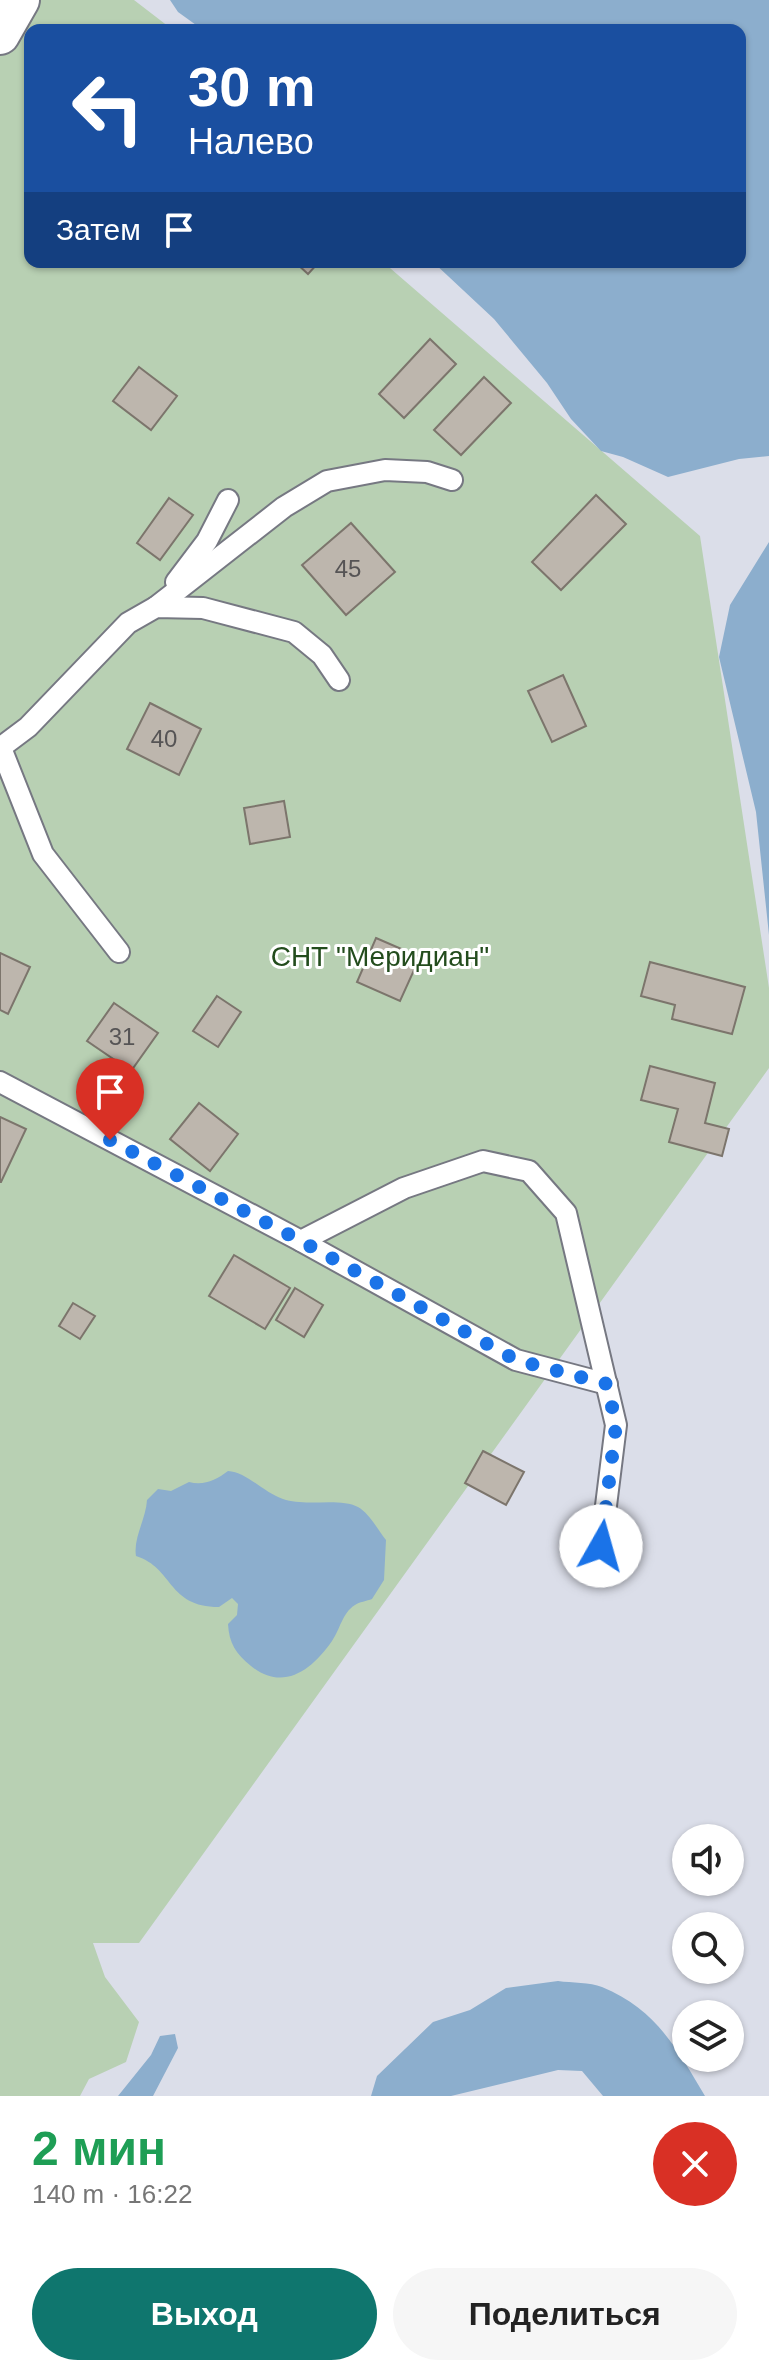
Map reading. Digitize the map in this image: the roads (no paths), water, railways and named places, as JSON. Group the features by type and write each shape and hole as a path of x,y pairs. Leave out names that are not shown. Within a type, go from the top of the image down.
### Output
{"street":[{"path":"0,35 20,0"}],"lane":[{"path":"119,952 43,854 0,748 28,727 128,623 156,607 284,507 327,481 385,470 427,472 452,480"},
{"path":"156,607 207,541 228,500"},
{"path":"156,607 203,608 294,632 322,655 339,680"},
{"path":"0,1082 301,1241 516,1360 607,1384"},
{"path":"301,1241 404,1188 483,1161 529,1171 566,1213 616,1425 601,1546"}],"water":[{"path":"170,0 769,0 769,456 739,459 668,477 601,451 571,419 547,383 494,319 439,268 746,268 746,24 195,24 178,12"},
{"path":"769,542 769,935 756,812 719,657 730,605"},
{"path":"228,1471 242,1475 283,1499 358,1507 370,1517 386,1540 384,1580 372,1599 351,1608 324,1651 306,1669 296,1674 274,1677 263,1674 241,1657 234,1648 229,1631 228,1624 237,1615 238,1604 232,1598 219,1607 189,1601 158,1569 136,1556 136,1542 147,1500 158,1489 171,1491 189,1482 205,1483"},
{"path":"558,1981 597,1985 621,1996 651,2019 672,2044 672,2072 690,2072 705,2096 603,2096 582,2071 558,2070 451,2096 371,2096 377,2076 433,2022 470,2010 506,1988"},
{"path":"175,2034 178,2048 153,2096 118,2096 151,2055 160,2036"}],"park label":[{"name":"СНТ \"Меридиан\"","path":"380,956"}]}
